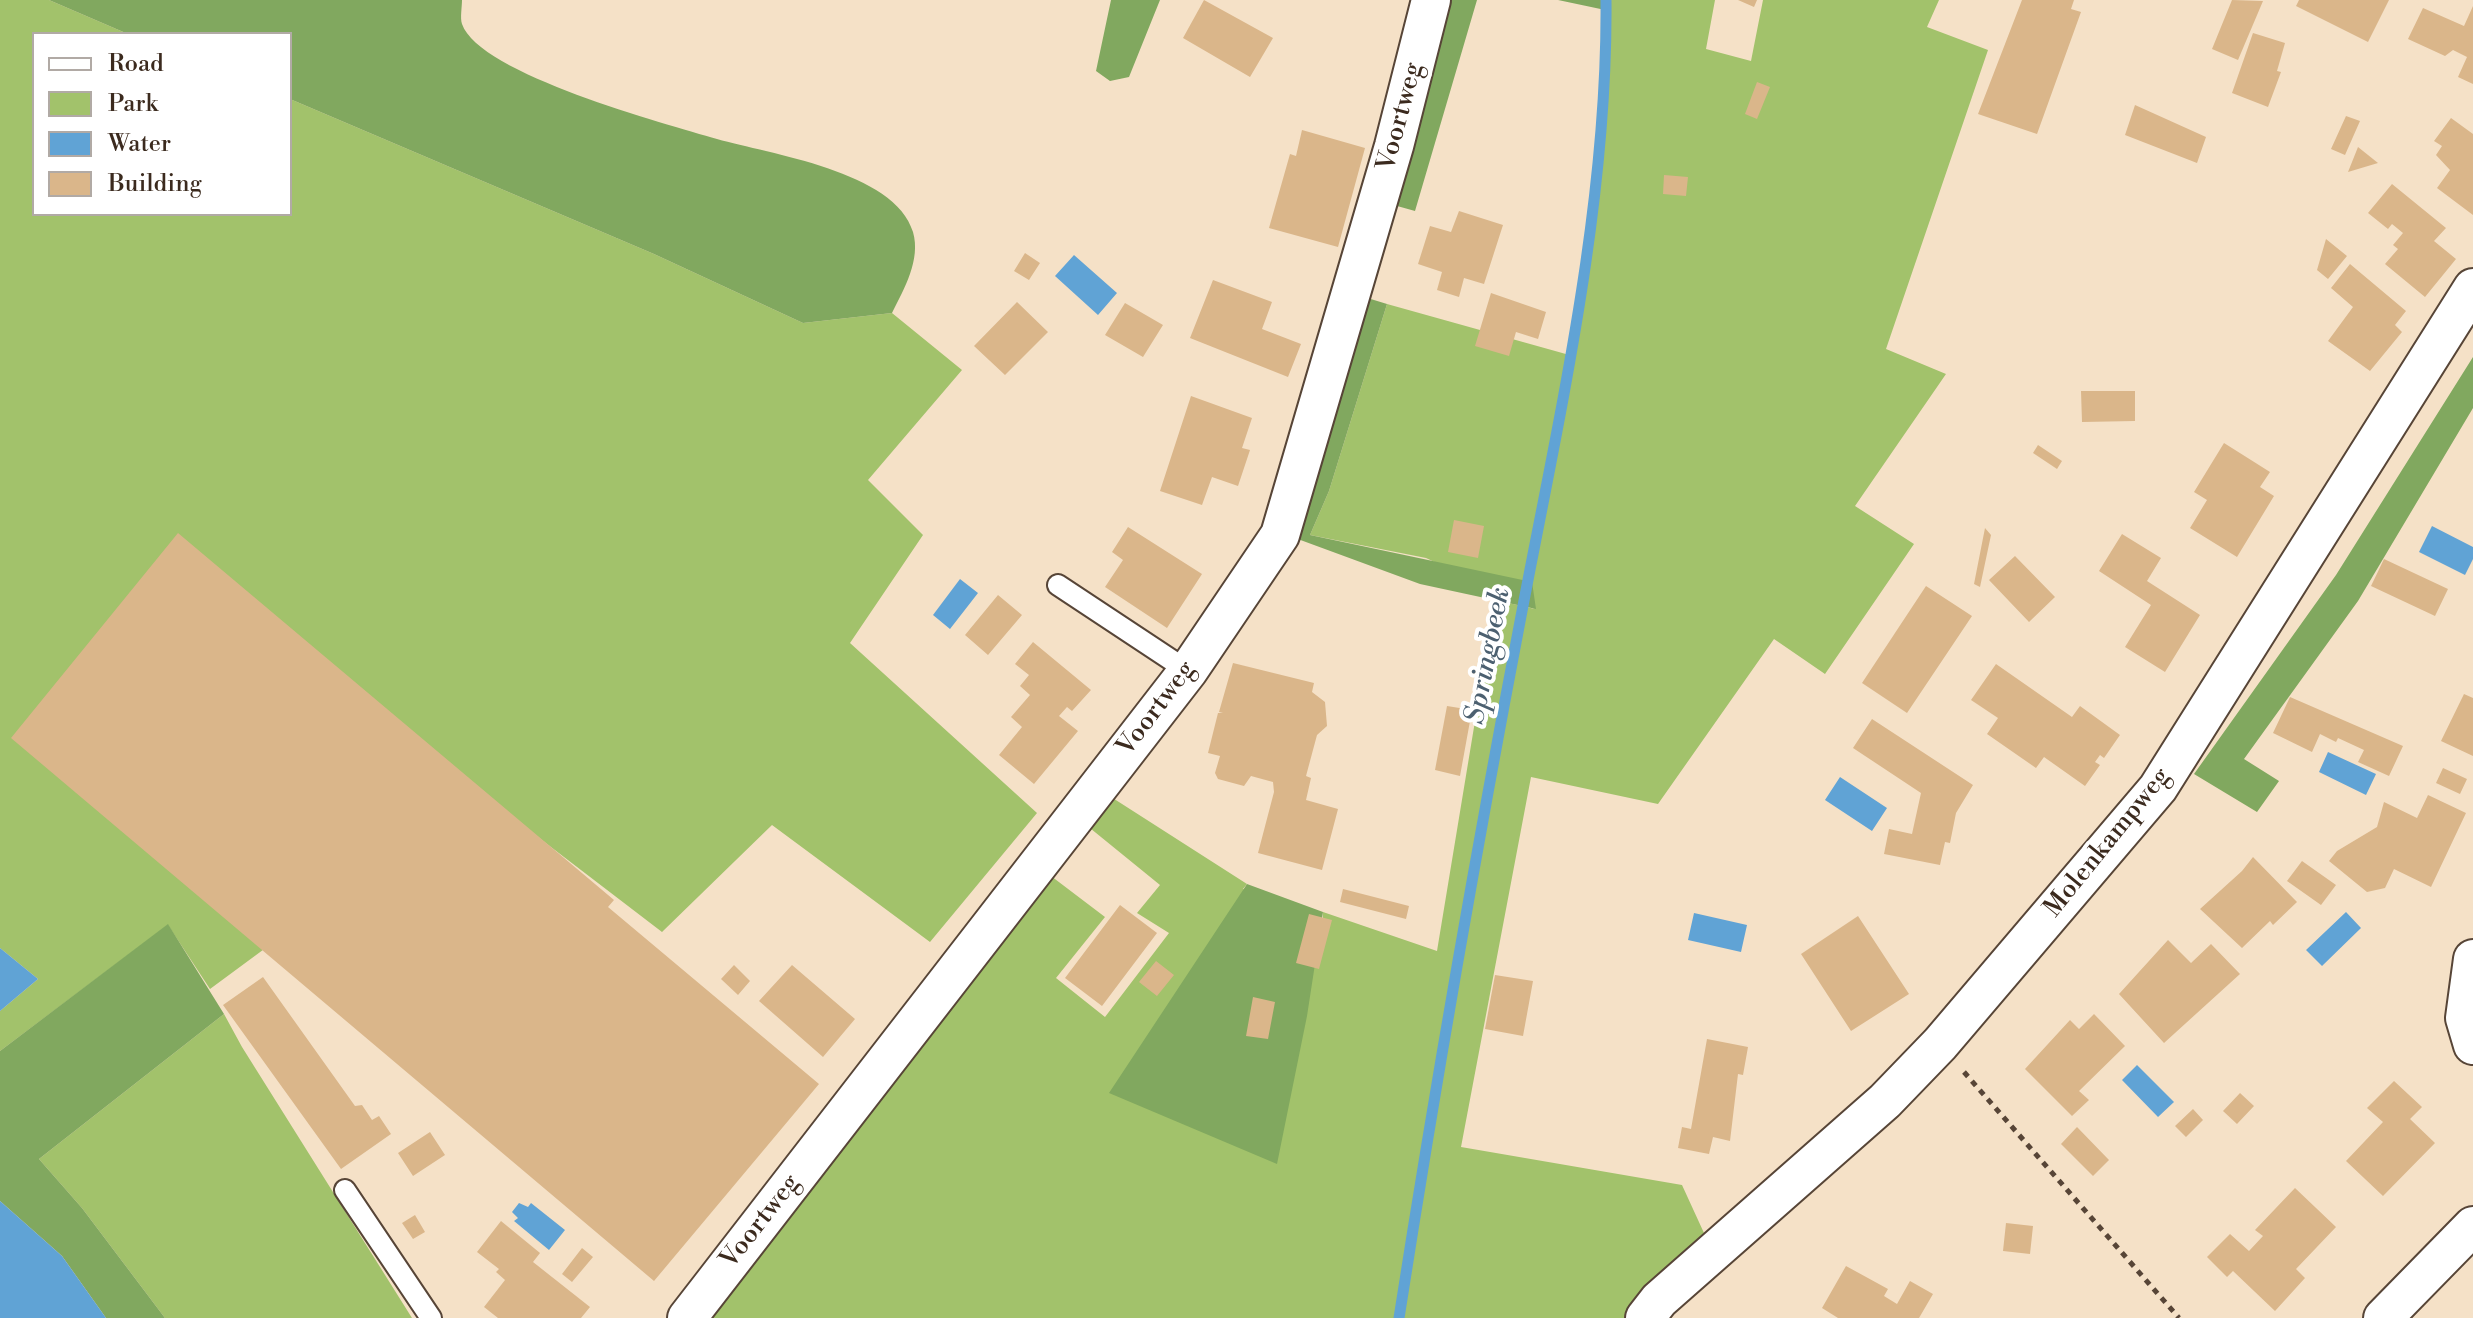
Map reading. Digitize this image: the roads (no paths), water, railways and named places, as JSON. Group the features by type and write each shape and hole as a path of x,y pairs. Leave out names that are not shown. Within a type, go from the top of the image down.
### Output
{"street":[{"name":"Voortweg","path":"687,1318 1188,671 1280,535 1394,146 1431,0"},
{"name":"Molenkampweg","path":"1645,1318 1659,1300 1885,1101 1940,1044 2158,788 2473,288"},
{"path":"2473,959 2465,1018 2473,1045"},
{"path":"2383,1318 2473,1226"}],"lane":[{"path":"1058,585 1188,671"},
{"path":"345,1190 431,1318"}],"water":[{"path":"1074,255 1117,293 1098,315 1055,276"},
{"path":"2432,526 2473,547 2473,559 2465,575 2419,552"},
{"path":"960,579 978,593 950,629 933,615"},
{"path":"2328,752 2376,774 2366,795 2319,772"},
{"path":"1840,777 1887,808 1872,831 1825,800"},
{"path":"2346,912 2361,928 2322,966 2306,950"},
{"path":"1694,913 1747,925 1741,952 1688,940"},
{"path":"0,948 38,979 0,1011"},
{"path":"2137,1065 2174,1102 2158,1117 2122,1080"},
{"path":"0,1201 62,1256 106,1318 0,1318"},
{"path":"519,1203 528,1207 531,1203 565,1230 549,1250 514,1221 518,1218 512,1212"}],"waterway":[{"name":"Springbeek","path":"1399,1318 1473,875 1579,307 1599,153 1605,76 1606,0"}]}
